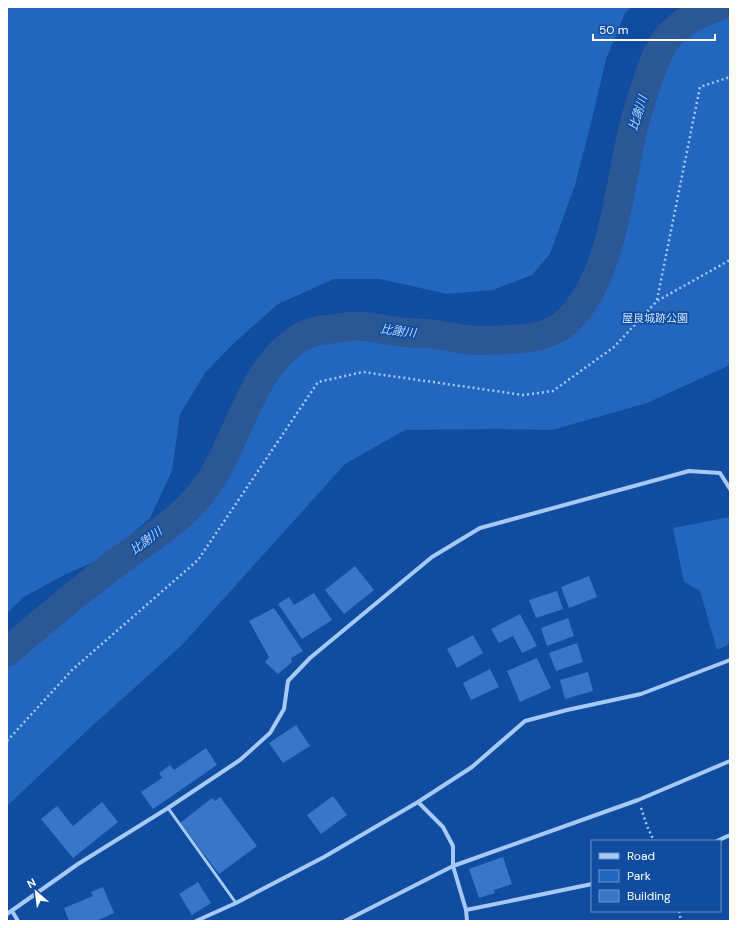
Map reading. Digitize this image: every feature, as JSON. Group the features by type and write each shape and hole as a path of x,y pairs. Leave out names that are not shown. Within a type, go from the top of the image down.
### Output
{"street":[{"path":"7,914 78,864 168,808 240,760 270,734 284,709 288,681 310,658 432,557 480,528 689,471 720,472 730,489"},
{"path":"196,921 236,903 324,857 418,802 472,767 524,721 641,694 730,660"},
{"path":"345,921 453,866 638,800 730,761"},
{"path":"418,802 443,827 453,846 453,866 466,910 467,921"},
{"path":"719,840 730,835"},
{"path":"466,910 591,884"},
{"path":"12,911 18,921"}],"lane":[{"path":"168,808 236,903"}],"path":[{"path":"657,301 700,87 730,77"},
{"path":"7,741 72,670 198,560 318,382 363,372 522,395 553,391 614,347 657,301 730,260"},
{"path":"638,800 654,840"}],"green space":[{"path":"7,7 631,7 625,13 606,59 575,185 550,254 532,275 493,290 447,294 380,279 334,279 278,304 233,344 205,373 180,414 172,471 150,518 105,557 66,574 24,597 7,613"},
{"name":"屋良城跡公園","path":"723,7 730,7 730,365 647,403 552,430 405,430 345,464 182,645 91,727 7,806 7,652 98,577 178,519 213,478 266,372 305,335 340,328 485,340 537,337 576,312 608,245 632,134 659,52 684,24"},
{"path":"730,517 730,644 717,650 700,591 684,582 673,528"}],"building":[{"path":"355,566 374,590 344,614 325,590"},
{"path":"589,576 597,597 569,608 561,587"},
{"path":"557,591 563,609 536,618 529,600"},
{"path":"314,593 332,620 302,639 278,604 289,597 294,605"},
{"path":"274,608 303,651 291,658 292,662 278,674 265,662 269,657 249,621"},
{"path":"520,614 537,646 522,653 513,636 499,643 491,629"},
{"path":"568,618 574,636 547,646 541,628"},
{"path":"473,635 483,653 457,668 447,649"},
{"path":"577,643 583,662 556,671 549,653"},
{"path":"537,658 551,688 520,702 507,671"},
{"path":"490,669 499,687 471,700 463,683"},
{"path":"588,672 593,691 565,699 560,680"},
{"path":"296,725 310,746 283,763 269,743"},
{"path":"206,748 217,765 153,809 141,792 162,778 159,773 170,765 174,770"},
{"path":"333,796 347,815 321,834 307,815"},
{"path":"220,797 257,846 219,874 180,823 212,798 215,801"},
{"path":"102,802 118,822 73,858 41,819 57,806 73,826"},
{"path":"503,857 512,884 494,890 495,893 479,898 469,869"},
{"path":"198,882 211,903 192,915 179,894"},
{"path":"103,887 114,913 96,921 69,921 64,908 93,896 91,892"}],"waterway":[{"name":"比謝川","path":"7,652 91,582 154,536 194,502 215,472 246,407 270,365 286,348 305,335 321,330 358,326 405,333 433,334 471,340 509,340 530,338 550,332 568,321 576,312 588,293 599,272 607,250 636,119 649,76 659,51 668,37 678,27 697,15 718,7"}]}
